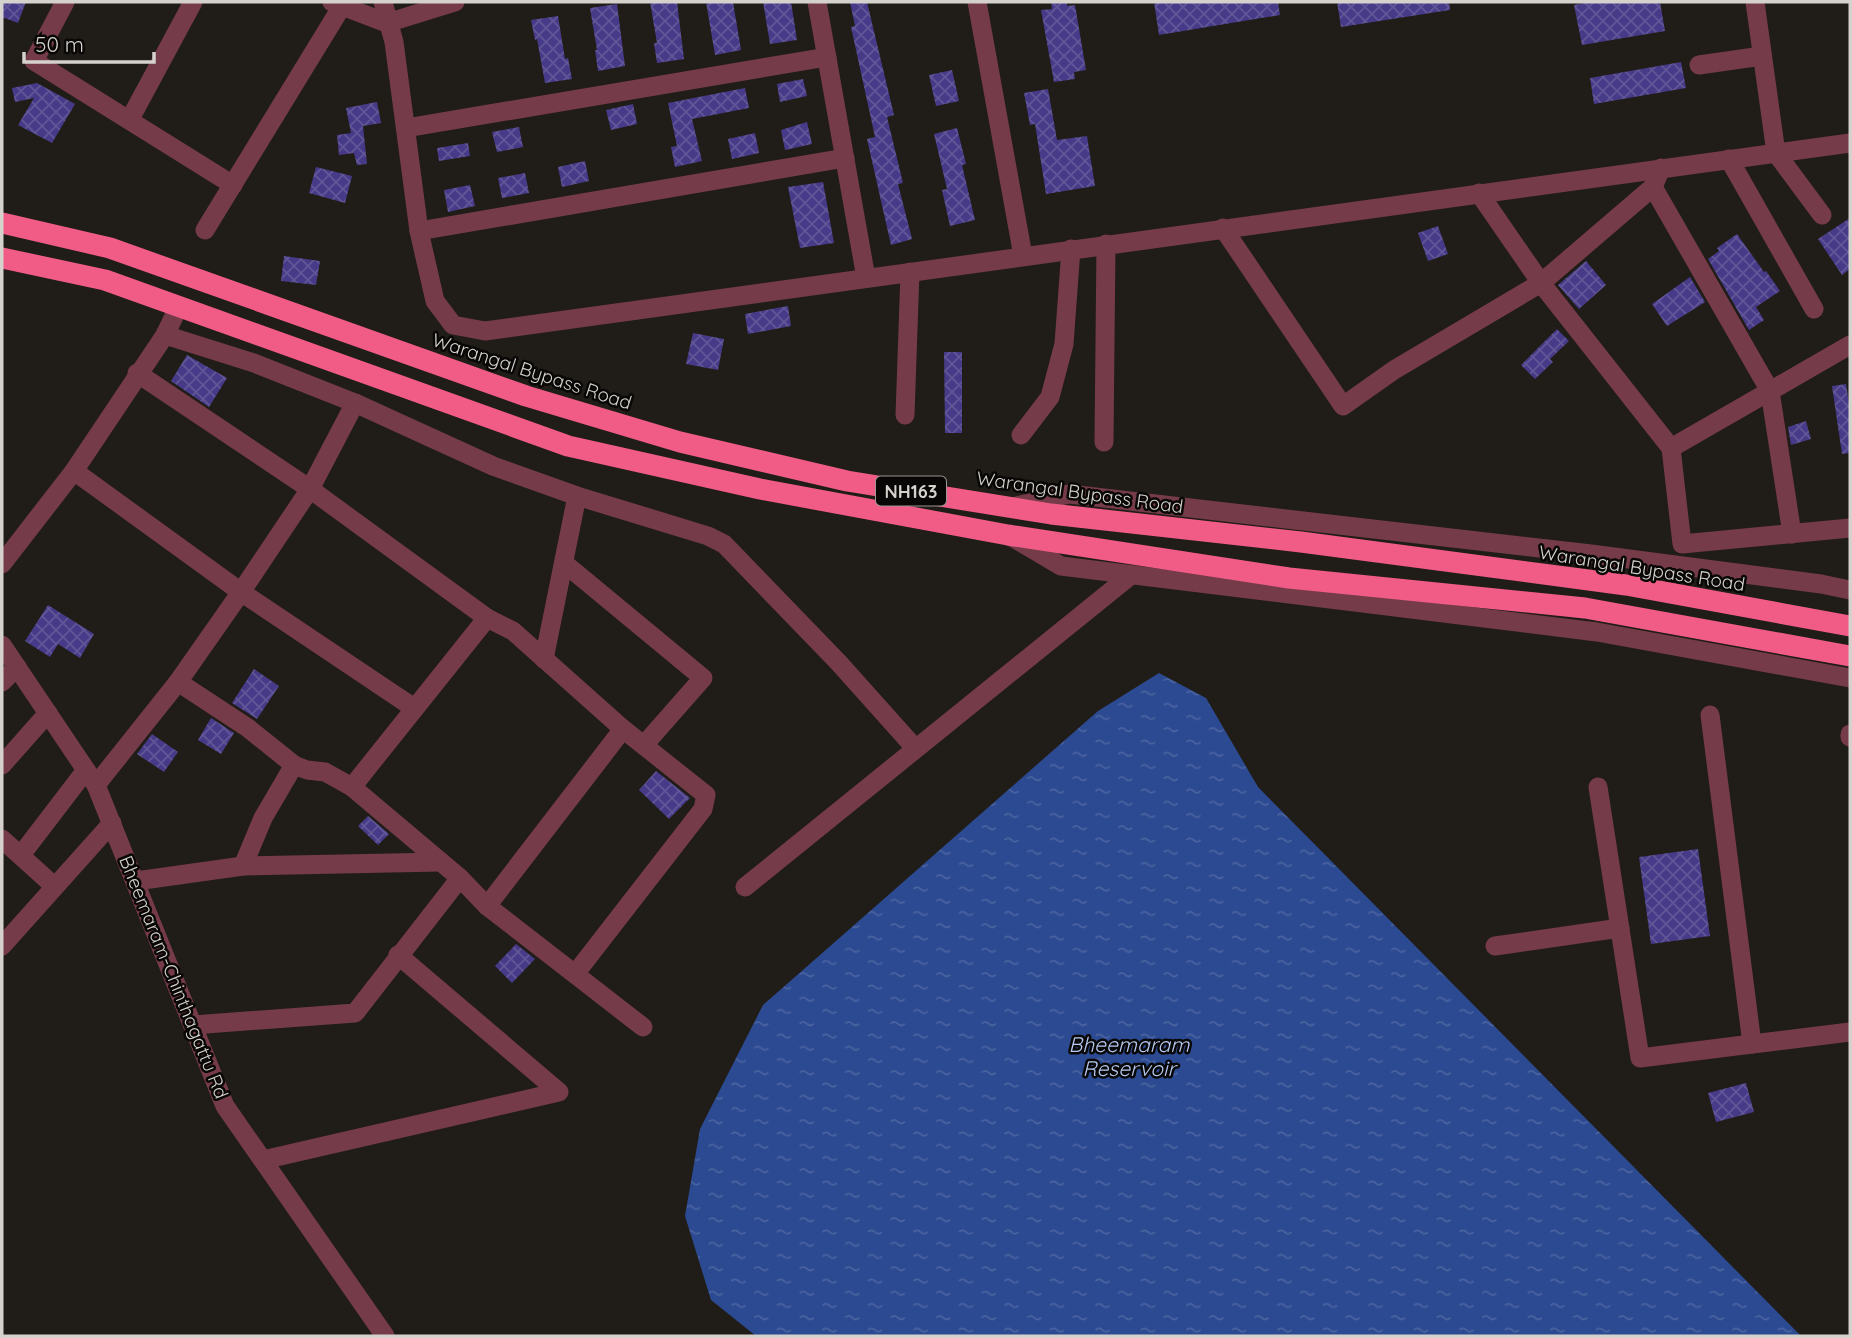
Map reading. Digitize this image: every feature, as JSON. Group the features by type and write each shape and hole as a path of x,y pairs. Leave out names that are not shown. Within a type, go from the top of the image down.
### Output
{"highway":[{"name":"Warangal Bypass Road","path":"2,223 110,248 526,396 680,442 847,481 1011,507 1626,585 1850,626"},
{"name":"NH163","path":"2,258 105,280 568,446 760,489 1008,536 1289,578 1585,608 1850,656"}],"street":[{"path":"65,2 34,61 233,185"},
{"path":"130,119 193,2"},
{"path":"383,2 394,42 419,231 435,301 453,325 485,331 1479,193 1657,177 1730,159 1850,143"},
{"path":"205,230 337,4 387,23 455,2"},
{"path":"817,2 866,278"},
{"path":"977,2 1023,256"},
{"path":"1755,2 1776,153 1822,215"},
{"path":"1699,65 1762,56"},
{"path":"406,128 827,57"},
{"path":"419,231 845,158"},
{"path":"1730,159 1814,309"},
{"path":"1223,228 1343,406 1394,370 1541,284 1657,177"},
{"path":"1657,177 1769,391 1792,534"},
{"path":"1479,193 1541,284 1671,447 1682,544 1850,528"},
{"path":"1104,442 1106,244"},
{"path":"1021,435 1050,397 1064,344 1071,249"},
{"path":"905,415 910,272"},
{"path":"2,564 74,471 137,373 165,335 179,306"},
{"path":"165,335 254,363 355,402 482,462 577,496 686,527 724,544 839,663 915,748"},
{"path":"1671,447 1850,345"},
{"path":"137,373 310,489 487,618 513,631 623,729 706,795 703,809 575,974"},
{"path":"21,855 178,682 310,489 355,402"},
{"path":"74,471 242,592 414,708"},
{"path":"1011,507 1069,494 1591,554 1850,590"},
{"path":"544,659 577,496"},
{"path":"1008,536 1061,566 1597,632 1850,678"},
{"path":"564,563 703,678 644,745"},
{"path":"745,887 1131,575"},
{"path":"352,787 487,618"},
{"name":"Bheemaram-Chinthagattu Rd","path":"2,645 91,777 136,881 225,1106 385,1336"},
{"path":"2,682 17,667"},
{"path":"178,682 248,728 294,765 307,770 326,772 352,787 460,878 487,906 643,1027"},
{"path":"2,765 48,713"},
{"path":"1710,715 1752,1044"},
{"path":"487,906 623,729"},
{"path":"243,866 263,818 294,765"},
{"path":"1598,787 1640,1058 1850,1032"},
{"path":"2,946 112,823"},
{"path":"2,839 54,886"},
{"path":"136,881 243,866 441,862"},
{"path":"193,1025 355,1013 460,878"},
{"path":"1495,946 1620,928"},
{"path":"263,1160 559,1092 398,955"}],"water":[{"name":"Bheemaram Reservoir","path":"1159,673 1206,698 1258,787 1801,1336 756,1336 711,1300 685,1216 700,1129 763,1005 1098,711"}],"building":[{"path":"2,2 26,2 18,23 2,17"},
{"path":"650,2 677,2 684,59 657,63 654,43 657,43"},
{"path":"706,2 733,2 741,50 715,55"},
{"path":"763,2 791,2 797,40 770,44"},
{"path":"850,2 867,2 894,115 887,117 903,183 898,184 912,239 891,245 867,139 875,137 851,27 855,26"},
{"path":"1051,2 1075,5 1086,70 1074,72 1075,79 1054,82 1041,10 1052,9"},
{"path":"1154,2 1278,2 1280,15 1159,35"},
{"path":"1337,2 1449,2 1450,10 1341,27"},
{"path":"1591,2 1660,2 1665,31 1582,45 1574,5"},
{"path":"617,4 625,66 598,71 590,8"},
{"path":"558,16 565,59 568,58 572,79 545,83 531,20"},
{"path":"1681,62 1686,88 1594,104 1590,78"},
{"path":"952,70 959,101 936,106 929,75"},
{"path":"803,79 807,96 780,102 777,84"},
{"path":"37,83 75,104 52,143 18,125 34,98 15,102 12,88"},
{"path":"745,88 749,108 692,119 702,161 675,167 671,147 677,146 668,103"},
{"path":"1048,89 1057,140 1087,136 1095,186 1046,194 1035,124 1030,125 1024,93"},
{"path":"377,102 381,123 363,126 367,164 357,165 354,153 339,155 337,135 351,133 346,108"},
{"path":"633,104 637,124 611,130 606,110"},
{"path":"807,122 812,144 785,150 781,130"},
{"path":"519,127 523,147 497,152 492,132"},
{"path":"957,128 966,164 962,165 975,220 950,226 942,190 947,189 934,134"},
{"path":"755,133 759,153 732,159 728,139"},
{"path":"468,143 470,156 439,161 437,148"},
{"path":"585,161 589,181 562,187 558,167"},
{"path":"316,167 352,176 345,203 309,193"},
{"path":"525,173 529,193 502,198 498,178"},
{"path":"823,182 834,243 800,248 788,187"},
{"path":"470,185 475,206 448,212 444,190"},
{"path":"1850,218 1850,269 1842,275 1818,239"},
{"path":"1438,226 1448,254 1428,261 1418,233"},
{"path":"1737,234 1780,291 1756,307 1764,320 1749,330 1708,259 1719,251 1717,248"},
{"path":"284,256 320,261 316,285 281,281"},
{"path":"1586,261 1606,285 1579,309 1558,285"},
{"path":"1690,277 1705,302 1667,326 1652,304"},
{"path":"788,306 791,326 748,334 745,314"},
{"path":"1557,329 1569,341 1550,359 1553,362 1535,379 1521,365"},
{"path":"693,333 724,339 718,370 686,364"},
{"path":"944,352 962,352 962,433 945,433"},
{"path":"187,355 227,378 209,407 171,381"},
{"path":"1846,384 1850,410 1850,453 1842,454 1832,386"},
{"path":"1806,421 1811,439 1791,445 1788,427"},
{"path":"48,605 94,634 80,658 58,644 50,657 25,641"},
{"path":"254,669 279,686 257,719 232,703"},
{"path":"211,718 234,733 221,754 198,740"},
{"path":"152,734 178,752 164,772 137,754"},
{"path":"656,771 690,798 669,819 639,790"},
{"path":"368,816 389,834 378,845 358,826"},
{"path":"1698,849 1710,936 1651,944 1639,857"},
{"path":"516,944 535,959 512,983 495,966"},
{"path":"1746,1083 1754,1112 1716,1122 1708,1093"}]}
